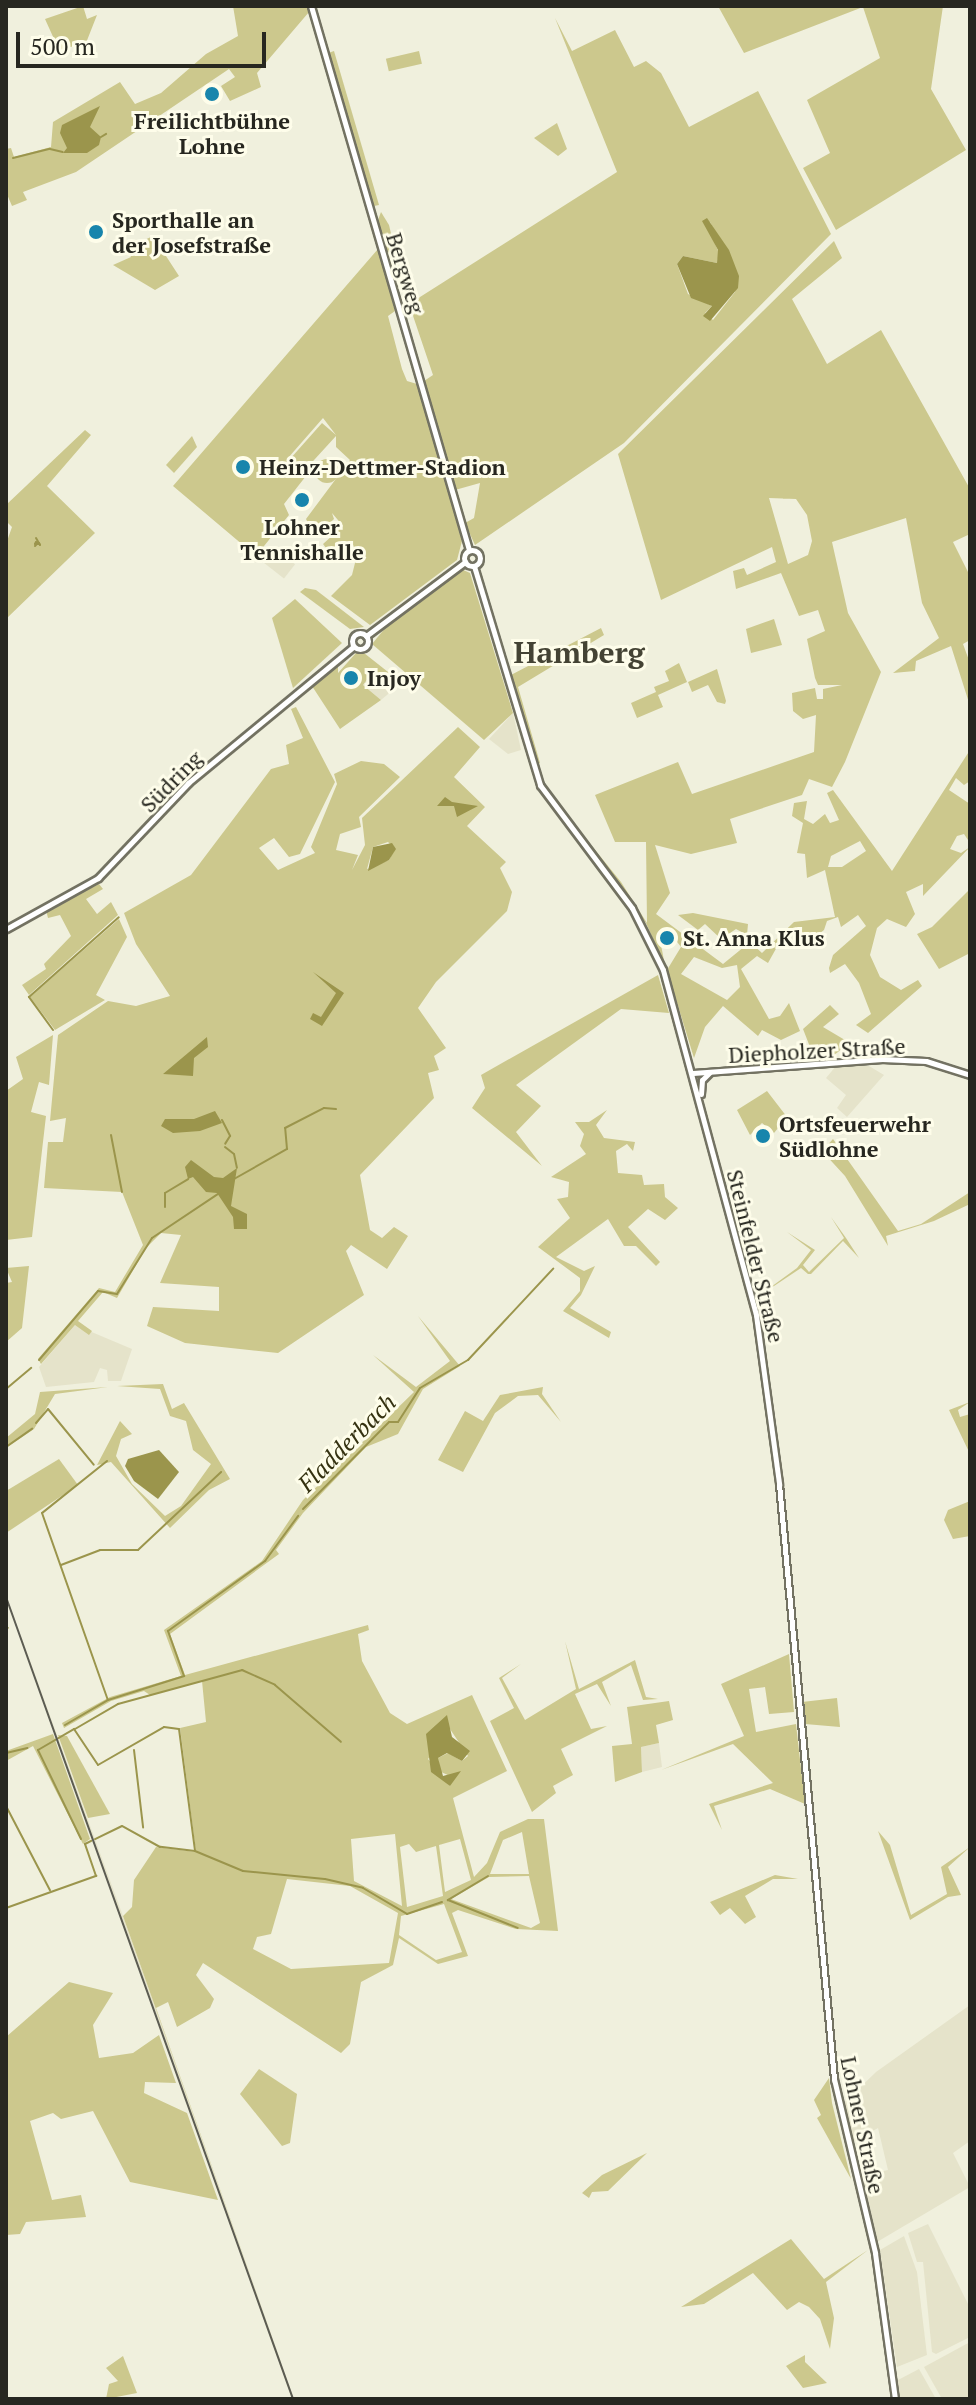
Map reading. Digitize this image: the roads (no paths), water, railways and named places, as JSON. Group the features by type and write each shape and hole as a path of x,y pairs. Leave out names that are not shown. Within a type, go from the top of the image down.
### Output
{"main road":[{"name":"Bergweg","path":"311,6 469,550 479,555 474,566 529,758"},
{"path":"366,636 364,648 353,647 354,635 366,636 465,562 469,550"},
{"path":"465,562 474,566"},
{"name":"Südring","path":"6,929 98,878 188,783 353,647"},
{"name":"Steinfelder Straße","path":"529,758 540,785 644,928 663,970 693,1073 763,1345 810,1807"},
{"name":"Diepholzer Straße","path":"693,1073 882,1059 926,1061 970,1075"},
{"name":"Diepholzer Straße","path":"700,1101 702,1080 711,1071"},
{"name":"Lohner Straße","path":"810,1807 834,2079 875,2253 895,2399"}],"waterway":[{"path":"101,137 106,134"},
{"path":"13,158 50,149 63,152"},
{"path":"35,546 37,544 36,542 40,545 36,538"},
{"path":"53,1030 29,997 119,917"},
{"path":"234,1179 287,1149 285,1128 324,1108 336,1109"},
{"path":"222,1120 230,1136 225,1144"},
{"path":"111,1135 122,1192"},
{"path":"225,1147 234,1154 237,1168"},
{"path":"165,1207 165,1193 188,1179"},
{"path":"39,1360 98,1291 117,1294 152,1238 218,1194"},
{"name":"Fladderbach","path":"303,1509 389,1422 398,1422 420,1388 468,1360 553,1269"},
{"path":"6,1389 31,1368"},
{"path":"36,1423 48,1409 94,1465"},
{"path":"6,1447 32,1429"},
{"path":"107,1461 42,1513 108,1700"},
{"path":"61,1565 100,1550 138,1550 221,1472"},
{"name":"Fladderbach","path":"65,1725 108,1700 184,1676 168,1631 265,1561 298,1516"},
{"path":"75,1729 118,1704 242,1670 275,1685 341,1742"},
{"path":"81,1839 38,1750 74,1729 98,1765 164,1727 179,1729 195,1851 160,1847 122,1826 95,1839"},
{"name":"Fladderbach","path":"6,1753 27,1748"},
{"path":"134,1750 143,1827"},
{"path":"6,1806 50,1890"},
{"path":"6,1908 96,1876 85,1844 91,1841"},
{"path":"195,1851 243,1871 325,1879 363,1888 407,1914 442,1902"},
{"path":"488,1876 448,1900 518,1928"}],"railway":[{"path":"6,1597 293,2399"}],"place":[{"name":"Freilichtbühne Lohne","path":"212,94"},
{"name":"Sporthalle an der Josefstraße","path":"96,232"},
{"name":"Heinz-Dettmer-Stadion","path":"243,467"},
{"name":"Lohner Tennishalle","path":"302,500"},
{"name":"Injoy","path":"351,678"},
{"name":"St. Anna Klus","path":"667,938"},
{"name":"Ortsfeuerwehr Südlohne","path":"763,1136"}],"district":[{"name":"Hamberg","path":"579,652"}]}
